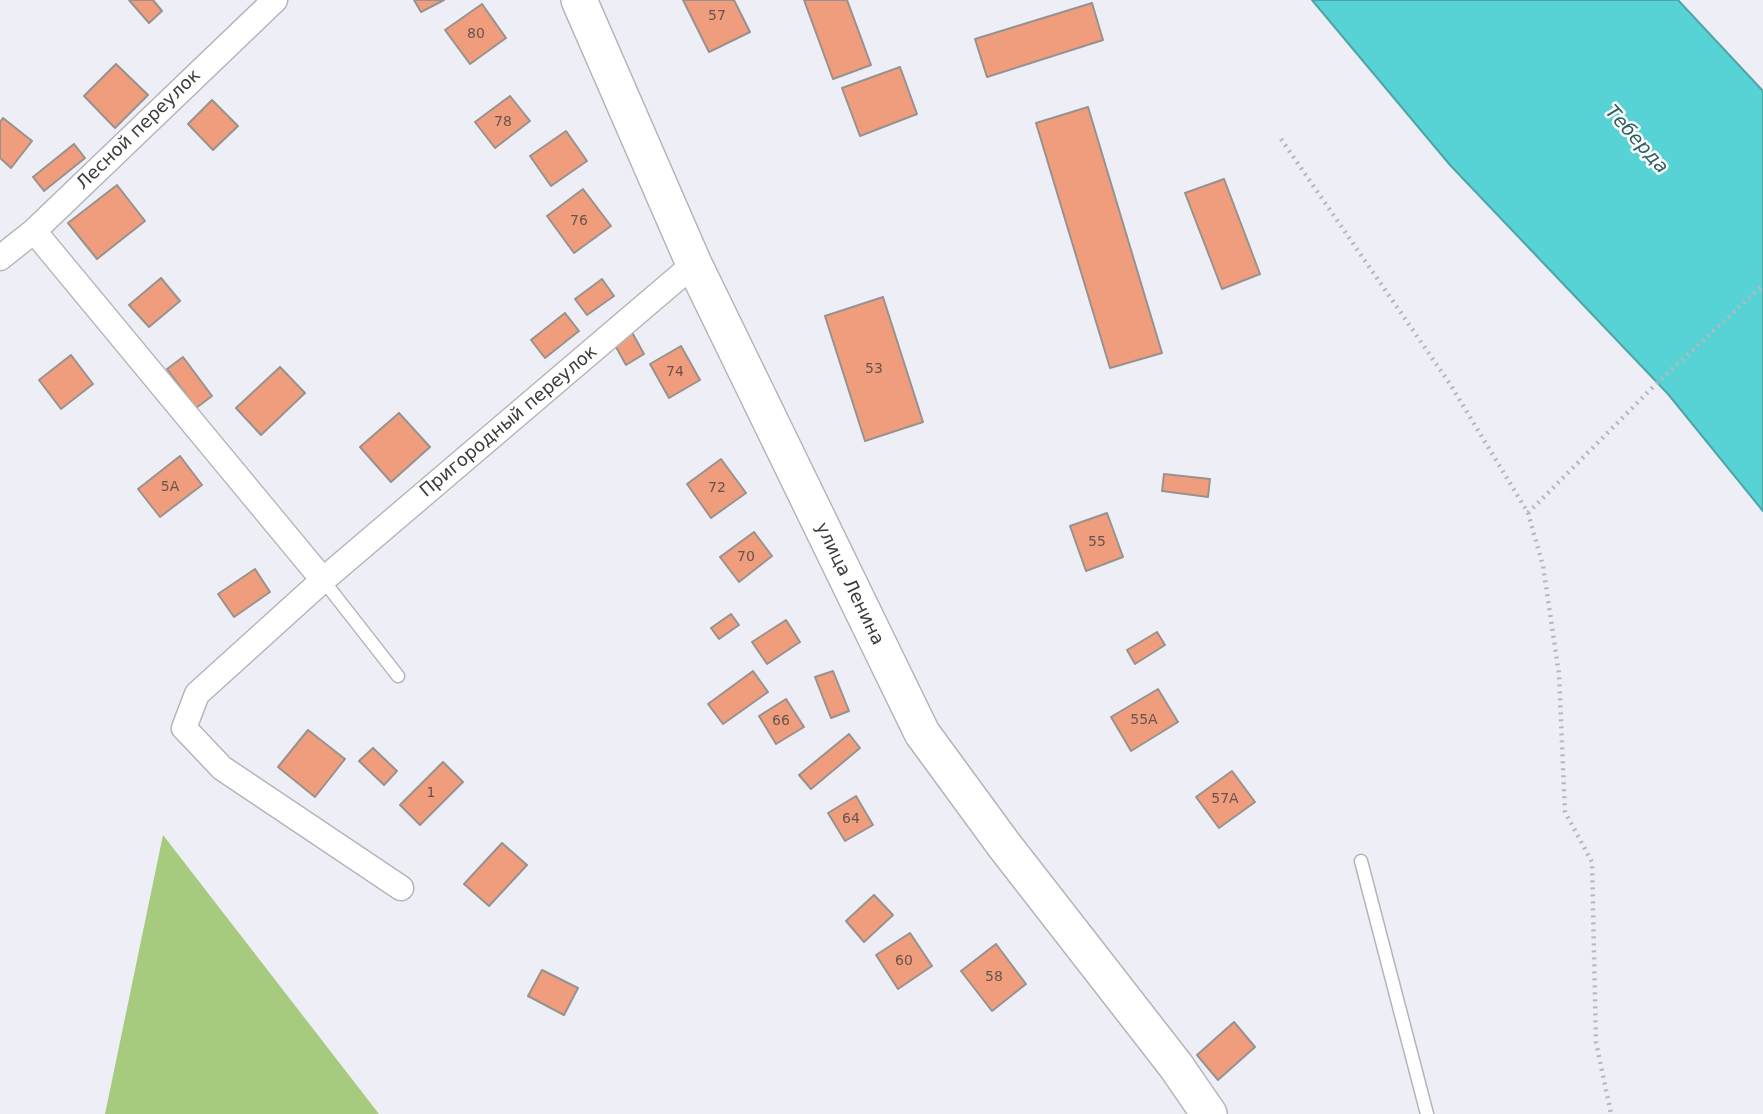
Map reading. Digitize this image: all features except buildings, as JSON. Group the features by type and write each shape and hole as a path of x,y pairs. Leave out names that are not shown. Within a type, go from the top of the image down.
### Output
{"main road":[{"name":"улица Ленина","path":"578,0 694,264 922,733 1004,845 1176,1066 1209,1114"}],"street":[{"name":"Лесной переулок","path":"0,258 34,231 275,0"},
{"path":"34,231 323,580"},
{"name":"Пригородный переулок","path":"401,888 222,768 184,728 197,694 323,580 694,264"}],"lane":[{"path":"323,580 398,676"},
{"path":"1361,861 1427,1114"}],"path":[{"path":"1281,139 1450,384 1528,513 1543,566 1559,674 1565,812 1592,862 1596,1042 1611,1114"},
{"path":"1528,513 1683,359 1763,285"}],"green space":[{"path":"163,835 379,1114 105,1114"}],"water":[{"name":"Теберда","path":"1312,0 1678,0 1763,91 1763,511 1668,394 1450,165"}]}
